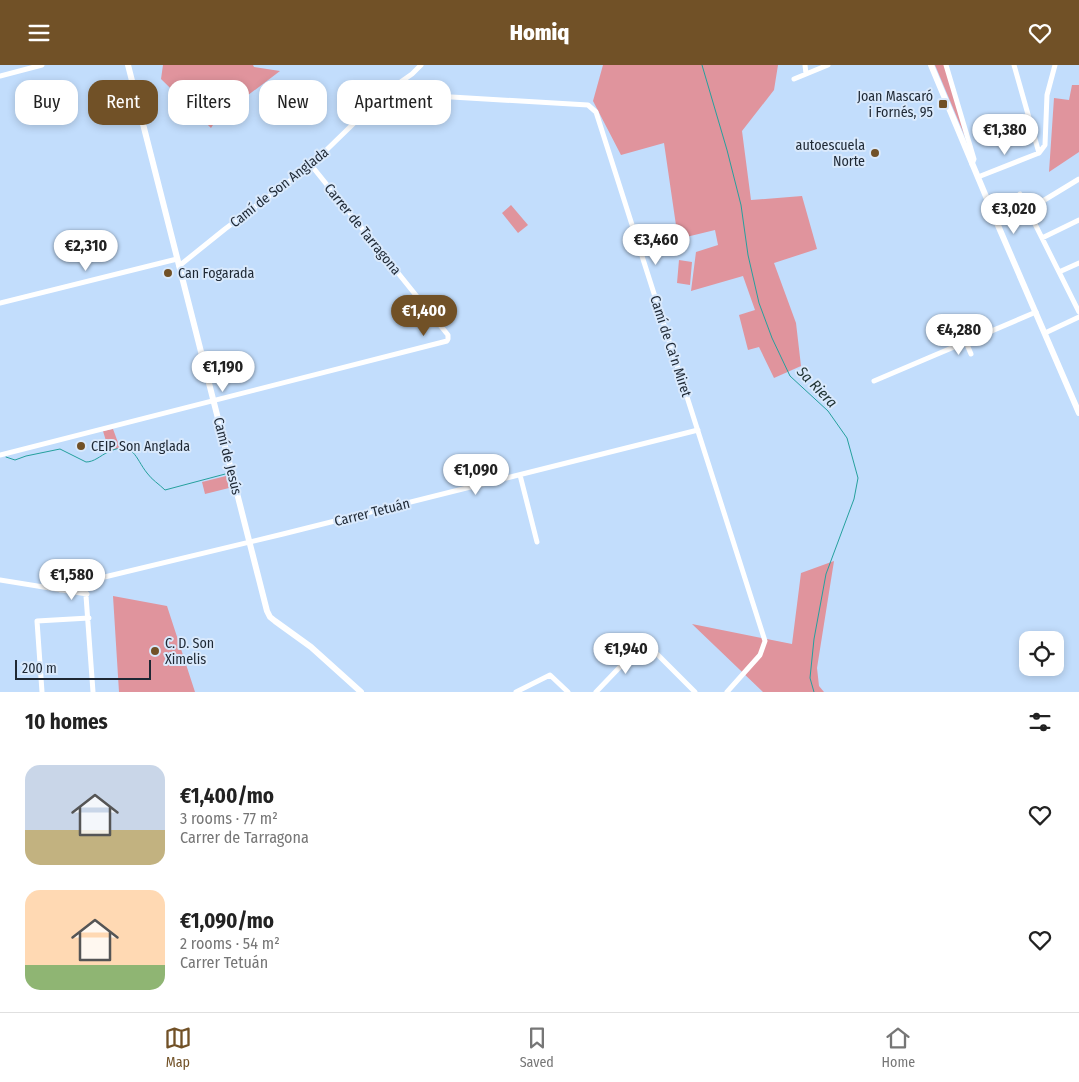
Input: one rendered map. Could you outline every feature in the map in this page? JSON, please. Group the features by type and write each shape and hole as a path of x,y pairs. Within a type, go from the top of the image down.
{"street":[{"path":"0,75 42,65"},
{"name":"Camí de Jesús","path":"128,65 270,617 311,647 361,692"},
{"name":"Camí de Son Anglada","path":"403,80 421,65"},
{"path":"805,65 806,74"},
{"path":"794,79 828,65"},
{"path":"931,65 1079,413"},
{"path":"946,65 974,159 972,164"},
{"path":"1014,65 1039,153"},
{"path":"978,177 1039,153 1045,145 1047,95 1055,65"},
{"name":"Camí de Ca'n Miret","path":"451,97 588,105 596,112 765,641 760,655 727,692"},
{"name":"Camí de Son Anglada","path":"179,267 311,165 352,125"},
{"name":"Carrer de Tarragona","path":"214,401 447,341 448,339 448,335 311,165"},
{"path":"1028,210 1079,179"},
{"path":"1020,194 1079,312"},
{"path":"1042,238 1079,220"},
{"path":"0,303 177,259"},
{"path":"1060,272 1079,263"},
{"path":"874,381 1036,312"},
{"path":"1045,333 1079,317"},
{"path":"960,328 971,354"},
{"path":"0,455 214,401"},
{"name":"Carrer Tetuán","path":"60,590 85,582 698,430"},
{"path":"520,475 537,542"},
{"path":"0,580 87,593"},
{"path":"85,582 93,692"},
{"path":"42,692 37,621 89,618"},
{"path":"596,692 644,644 648,645 695,692"},
{"path":"516,692 550,675 568,692"}],"shaded area":[{"path":"163,65 253,65 254,67 280,71 268,80 259,80 259,87 249,94 249,80 168,80 168,86 161,79"},
{"path":"603,65 778,65 774,90 742,131 751,200 802,196 817,249 774,263 796,323 801,366 774,378 759,347 748,350 739,315 755,310 743,276 691,291 696,252 718,245 715,230 678,239 664,143 621,155 593,101"},
{"path":"935,65 945,65 969,146"},
{"path":"1072,85 1079,85 1079,152 1049,172 1054,98 1069,100"},
{"path":"511,205 528,225 518,233 502,213"},
{"path":"679,260 692,262 690,285 677,283"},
{"path":"113,429 120,448 109,451 103,431"},
{"path":"226,476 229,488 205,494 202,482"},
{"path":"834,561 817,668 819,686 824,692 763,692 692,624 792,644 801,573"},
{"path":"113,596 167,606 195,692 119,692"}],"waterway":[{"name":"Sa Riera","path":"702,65 741,205 748,255 759,303 772,338 790,376 828,411 847,438 858,478 854,499 826,574 814,639 810,678 814,692"},
{"path":"6,457 15,460 60,449 89,462 117,449 129,449 149,475 165,490 229,473"}],"place":[{"name":"Joan Mascaró i Fornés, 95","path":"943,104"},
{"name":"autoescuela Norte","path":"875,153"},
{"name":"Can Fogarada","path":"168,273"},
{"name":"CEIP Son Anglada","path":"81,446"},
{"name":"C. D. Son Ximelis","path":"155,651"}]}
